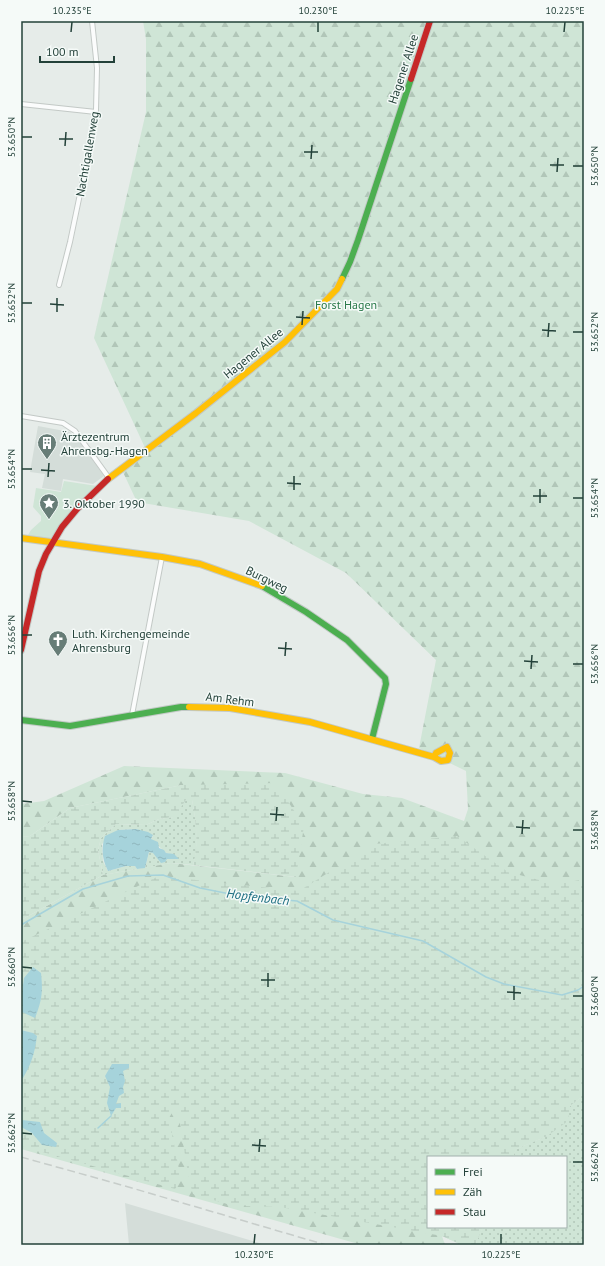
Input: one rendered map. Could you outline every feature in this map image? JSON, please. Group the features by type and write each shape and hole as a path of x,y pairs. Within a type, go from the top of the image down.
{"street":[{"name":"Nachtigallenweg","path":"59,285 84,177 96,112 97,68 92,21"},
{"name":"Hagener Allee","path":"21,650 39,571 52,542 77,509 109,478 196,413 285,342 337,289 350,262 430,21"},
{"path":"21,104 96,112"},
{"path":"21,416 62,423 75,431 109,478"},
{"name":"Burgweg","path":"21,538 200,564 260,585 306,612 347,640 385,678 386,684 372,739"},
{"path":"132,715 162,558"},
{"name":"Am Rehm","path":"21,720 70,726 182,707 230,708 310,722 434,757"}],"shaded area":[{"path":"38,426 70,432 79,441 104,476 93,484 63,479 61,491 42,488 45,474 30,472"},
{"path":"125,1203 266,1245 129,1245"}],"green space":[{"name":"Forst Hagen","path":"143,21 584,21 584,969 551,1091 584,1098 580,1098 570,1106 568,1121 547,1136 516,1149 513,1156 427,1156 427,1228 483,1228 475,1245 462,1245 442,1236 445,1245 362,1245 21,1149 21,1127 32,1133 22,1120 21,1124 21,1078 23,1078 33,1033 21,1030 21,1004 22,1012 24,978 21,1000 21,920 103,875 171,863 295,877 182,785 70,808 30,836 21,837 21,804 44,801 124,766 285,773 363,794 402,798 464,821 468,809 466,771 419,748 436,660 346,573 249,521 137,502 122,470 147,452 94,338 146,112 146,39"},
{"path":"64,481 97,486 58,528 51,539 28,535 31,530 41,521 41,516 33,507 36,488 61,492"},
{"path":"276,783 304,826 296,877 193,865 196,849 196,824 192,800 186,800 174,817 159,819 146,825 116,824 101,838 98,850 103,875 21,920 21,837 30,836 70,808 182,785"},
{"path":"186,800 192,800 196,824 197,841 193,865 171,863 145,868 149,852 178,859 174,855 166,853 155,843 151,839 153,836 136,829 118,830 102,844 103,861 108,871 126,866 135,866 137,869 103,875 98,850 101,838 116,824 146,825 159,819 173,817"},
{"path":"457,836 508,872 543,881 574,881 584,879 584,1098 580,1098 570,1106 568,1121 547,1136 516,1149 513,1156 427,1156 427,1228 483,1228 475,1245 462,1245 442,1236 280,1207 234,1206 193,1194 189,1180 179,1117 173,1111 169,1118 181,1180 175,1189 21,1146 21,1127 32,1133 42,1145 55,1147 22,1120 21,1124 21,1078 23,1078 33,1033 21,1030 21,1004 22,1012 24,978 21,1000 21,942 159,876 299,891 374,844","holes":["123,1071 125,1081 115,1104 107,1103 110,1087"]},
{"path":"580,1098 584,1098 584,1245 475,1245 483,1228 567,1228 567,1156 513,1156 516,1149 547,1136 570,1106"}],"water":[{"path":"136,829 153,835 151,839 158,842 159,848 164,850 166,853 174,854 179,859 167,859 165,862 161,863 153,853 149,852 145,868 137,869 135,866 126,866 108,871 104,862 103,854 105,836 118,830"},
{"path":"33,967 41,973 42,986 41,1001 35,1018 22,1012 21,1000 24,978"},
{"path":"21,1030 33,1033 37,1036 32,1058 23,1078 21,1078"},
{"path":"112,1064 129,1064 129,1068 123,1071 125,1081 123,1087 124,1093 119,1096 116,1104 121,1103 121,1108 116,1108 111,1116 107,1103 110,1087 105,1076"},
{"path":"22,1120 40,1122 44,1133 57,1143 56,1147 42,1145 32,1133 21,1127"}],"waterway":[{"name":"Hopfenbach","path":"21,925 83,889 128,876 163,875 200,888 240,896 297,901 333,920 423,941 486,977 504,984 562,995 578,990 584,986"},
{"path":"98,1128 111,1116"}],"railway":[{"path":"21,1157 326,1245"}],"traffic: fast":[{"path":"342,279 358,240 411,79"},
{"path":"262,586 306,612 347,640 385,678 386,684 372,739"},
{"path":"21,720 70,726 181,707 189,707"}],"traffic: slow":[{"path":"108,479 196,413 285,342 337,289 342,279"},
{"path":"21,538 162,557 200,564 262,586"},
{"path":"189,707 230,708 310,722 434,757 441,761 448,760 450,753 447,747 436,753 434,757"}],"traffic: jam":[{"path":"411,79 430,21"},
{"path":"21,650 39,571 46,554 62,527 77,509 108,479"}],"place":[{"name":"Ärztezentrum Ahrensbg.-Hagen","path":"47,460"},
{"name":"3. Oktober 1990","path":"49,520"},
{"name":"Luth. Kirchengemeinde Ahrensburg","path":"58,657"}]}
